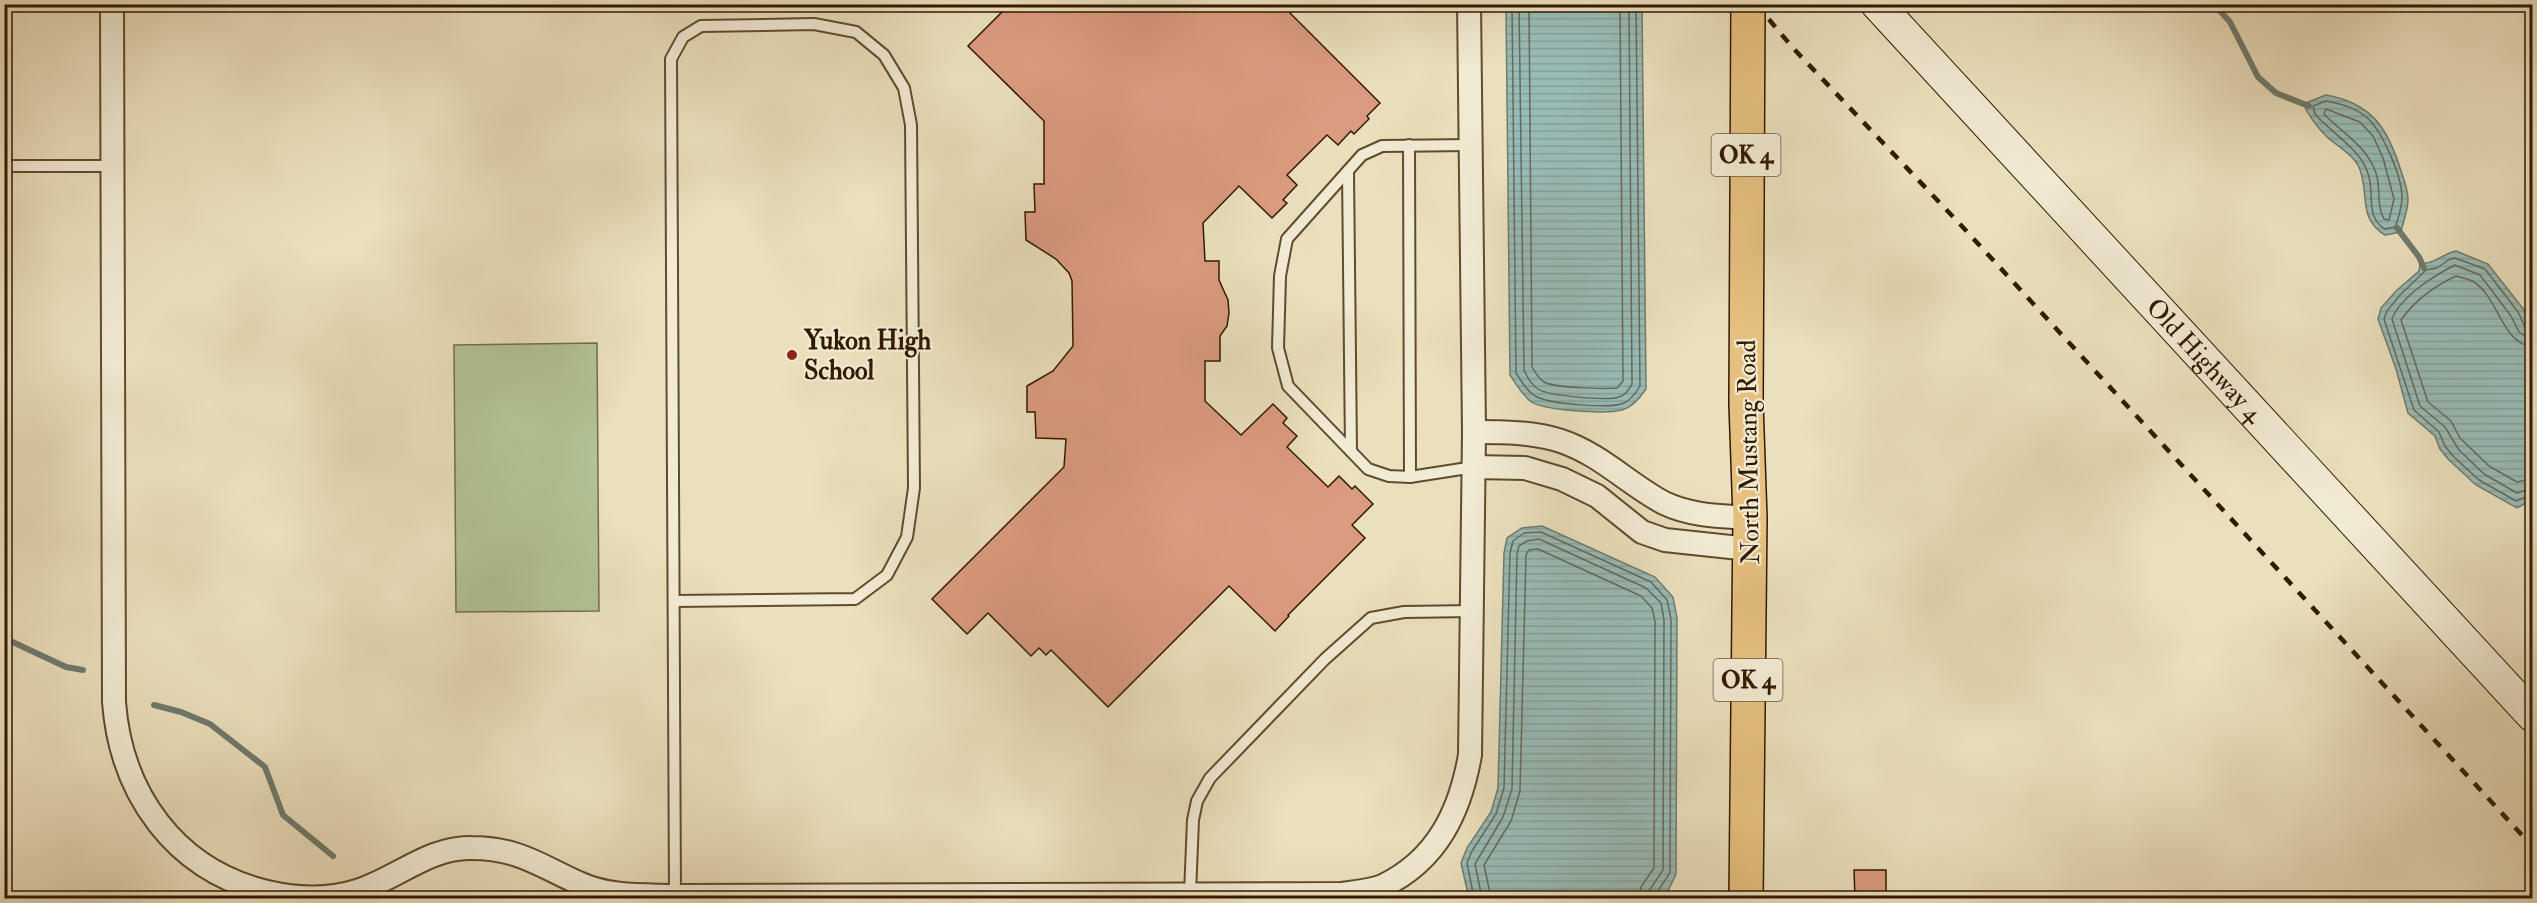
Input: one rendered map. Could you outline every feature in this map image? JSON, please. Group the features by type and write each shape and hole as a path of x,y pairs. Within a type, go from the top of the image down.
{"main road":[{"name":"North Mustang Road","path":"1746,898 1749,534 1746,403 1748,4"},
{"name":"Old Highway 4","path":"1877,4 2532,716"}],"street":[{"path":"112,4 114,702 116,728 130,775 154,817 169,837 205,867 251,888 292,896 334,896 358,891 426,858 446,851 467,848 499,849 533,859 581,884 604,892 675,896 1341,894 1381,887 1418,865 1438,840 1454,814 1465,785 1470,755 1474,432 1469,4"},
{"path":"1474,432 1524,433 1561,441 1602,459 1664,503 1749,534"},
{"path":"1474,467 1525,468 1562,479 1597,496 1642,532 1665,540 1695,545 1749,534"}],"lane":[{"path":"674,602 855,599 887,574 907,537 914,488 911,125 904,88 884,55 856,32 814,24 701,26 684,38 670,58 675,896"},
{"path":"1409,145 1410,477"},
{"path":"1471,145 1382,146 1362,155 1287,239 1280,276 1278,348 1288,386 1368,469 1389,476 1410,477 1474,467"},
{"path":"4,166 112,166"},
{"path":"1348,171 1351,451"},
{"path":"1190,894 1193,820 1197,801 1210,778 1325,658 1371,618 1404,612 1472,610"}],"green space":[{"path":"597,343 599,611 456,612 454,345"}],"water":[{"path":"1506,5 1642,5 1646,389 1639,399 1626,409 1603,412 1575,411 1537,404 1527,398 1510,375"},
{"path":"2326,95 2355,104 2375,119 2383,129 2395,153 2408,196 2401,232 2385,235 2370,221 2362,175 2358,165 2348,153 2323,133 2303,104"},
{"path":"2456,251 2488,264 2524,310 2532,328 2532,500 2517,508 2476,485 2449,460 2440,449 2435,436 2408,413 2396,369 2378,319 2381,308 2419,271 2420,264"},
{"path":"1542,526 1655,577 1673,597 1677,618 1676,874 1668,891 1659,898 1469,898 1461,863 1467,848 1491,812 1498,788 1504,553 1507,538 1522,528"}],"building":[{"path":"1010,4 1298,4 1290,13 1380,103 1367,116 1369,119 1354,134 1351,131 1338,145 1327,135 1287,175 1297,185 1283,200 1287,203 1272,218 1239,186 1203,223 1205,261 1219,261 1219,280 1228,300 1229,313 1227,326 1220,336 1220,361 1205,361 1205,401 1241,435 1273,404 1287,418 1283,423 1297,436 1287,447 1328,487 1339,476 1352,489 1355,486 1373,504 1352,525 1365,538 1275,631 1229,586 1108,707 1051,650 1046,655 1039,648 1031,656 988,613 967,634 932,599 1064,467 1066,439 1036,438 1035,412 1027,412 1027,386 1053,371 1073,346 1072,281 1069,273 1056,259 1026,240 1025,212 1035,212 1034,184 1044,184 1044,121 968,46"},
{"path":"1854,870 1886,870 1886,898 1855,898"}],"waterway":[{"path":"2214,4 2230,22 2258,77 2276,93 2309,106"},
{"path":"2397,228 2419,257 2424,268"},
{"path":"4,638 66,667 83,670"},
{"path":"154,705 181,712 210,724 265,767 283,815 333,856"}],"railway":[{"path":"1756,4 1793,48 1959,223 2532,846"}],"place":[{"name":"Yukon High School","path":"792,355"}]}
